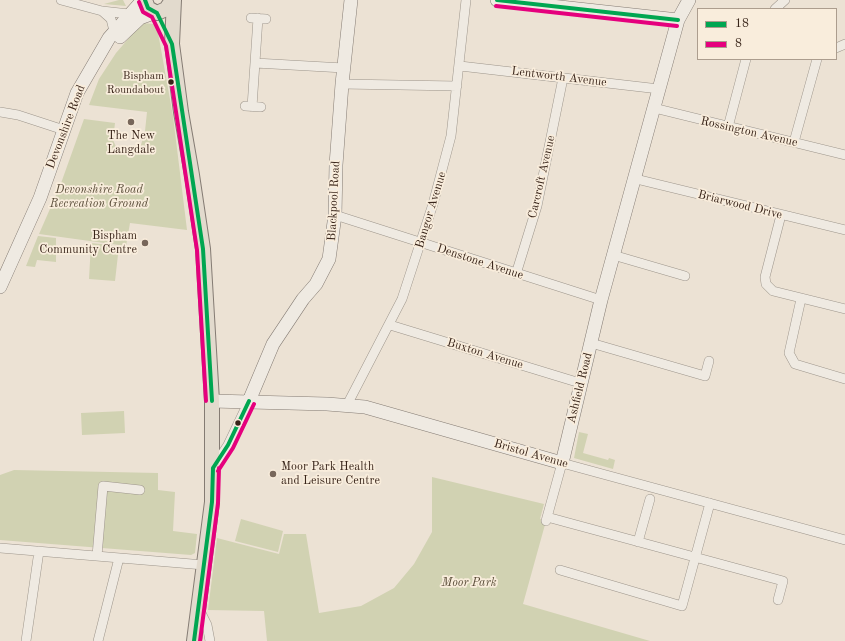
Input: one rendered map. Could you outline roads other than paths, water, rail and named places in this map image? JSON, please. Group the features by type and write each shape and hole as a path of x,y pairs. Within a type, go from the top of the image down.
{"main road":[{"path":"144,0 148,8 156,13 172,44"},
{"path":"156,13 166,9 173,0"},
{"path":"173,0 172,44 181,112 203,249 212,401 212,502 194,641"}],"street":[{"path":"61,0 102,12 129,14"},
{"name":"Devonshire Road","path":"0,287 4,272 40,198 77,93 97,57 114,31 144,0"},
{"name":"Blackpool Road","path":"213,468 228,445 249,401 273,344 303,299 322,274 332,246 342,84 351,0"},
{"name":"Bangor Avenue","path":"347,405 402,299 421,243 447,156 460,66 466,0"},
{"path":"497,0 678,20"},
{"name":"Ashfield Road","path":"638,542 546,519 562,463 601,300 636,179 658,89 678,20 689,0"},
{"path":"776,8 785,0"},
{"path":"102,12 111,19 114,31"},
{"name":"Devonshire Road","path":"97,57 140,18 156,13"},
{"path":"253,107 259,18"},
{"path":"728,127 746,60"},
{"path":"794,142 817,60"},
{"path":"255,63 344,68"},
{"name":"Lentworth Avenue","path":"460,66 658,89"},
{"name":"Carcroft Avenue","path":"516,274 537,206 563,78"},
{"path":"342,84 457,86"},
{"name":"Rossington Avenue","path":"654,108 845,155"},
{"path":"0,112 18,115 64,130"},
{"name":"Briarwood Drive","path":"636,179 845,230"},
{"name":"Denstone Avenue","path":"335,215 601,300"},
{"path":"781,215 765,276 766,284 772,291 845,309"},
{"path":"614,255 685,276"},
{"path":"801,299 789,353 795,364 845,379"},
{"name":"Buxton Avenue","path":"390,324 580,383"},
{"path":"591,344 705,376 709,361"},
{"name":"Bristol Avenue","path":"212,401 249,401 365,407 562,463 845,540"},
{"path":"97,556 103,486 140,490"},
{"path":"650,500 638,542 783,581 778,600"},
{"path":"560,570 682,606 710,503"},
{"path":"0,548 204,565"},
{"path":"26,641 39,551"},
{"path":"98,641 119,558"},
{"path":"199,609 207,625 210,641"}],"place":[{"name":"Bispham Roundabout","path":"171,82"},
{"name":"The New Langdale","path":"131,122"},
{"name":"Bispham Community Centre","path":"145,243"},
{"name":"Moor Park Health and Leisure Centre","path":"273,474"}],"park label":[{"name":"Devonshire Road Recreation Ground","path":"99,197"},
{"name":"Moor Park","path":"469,583"}]}
